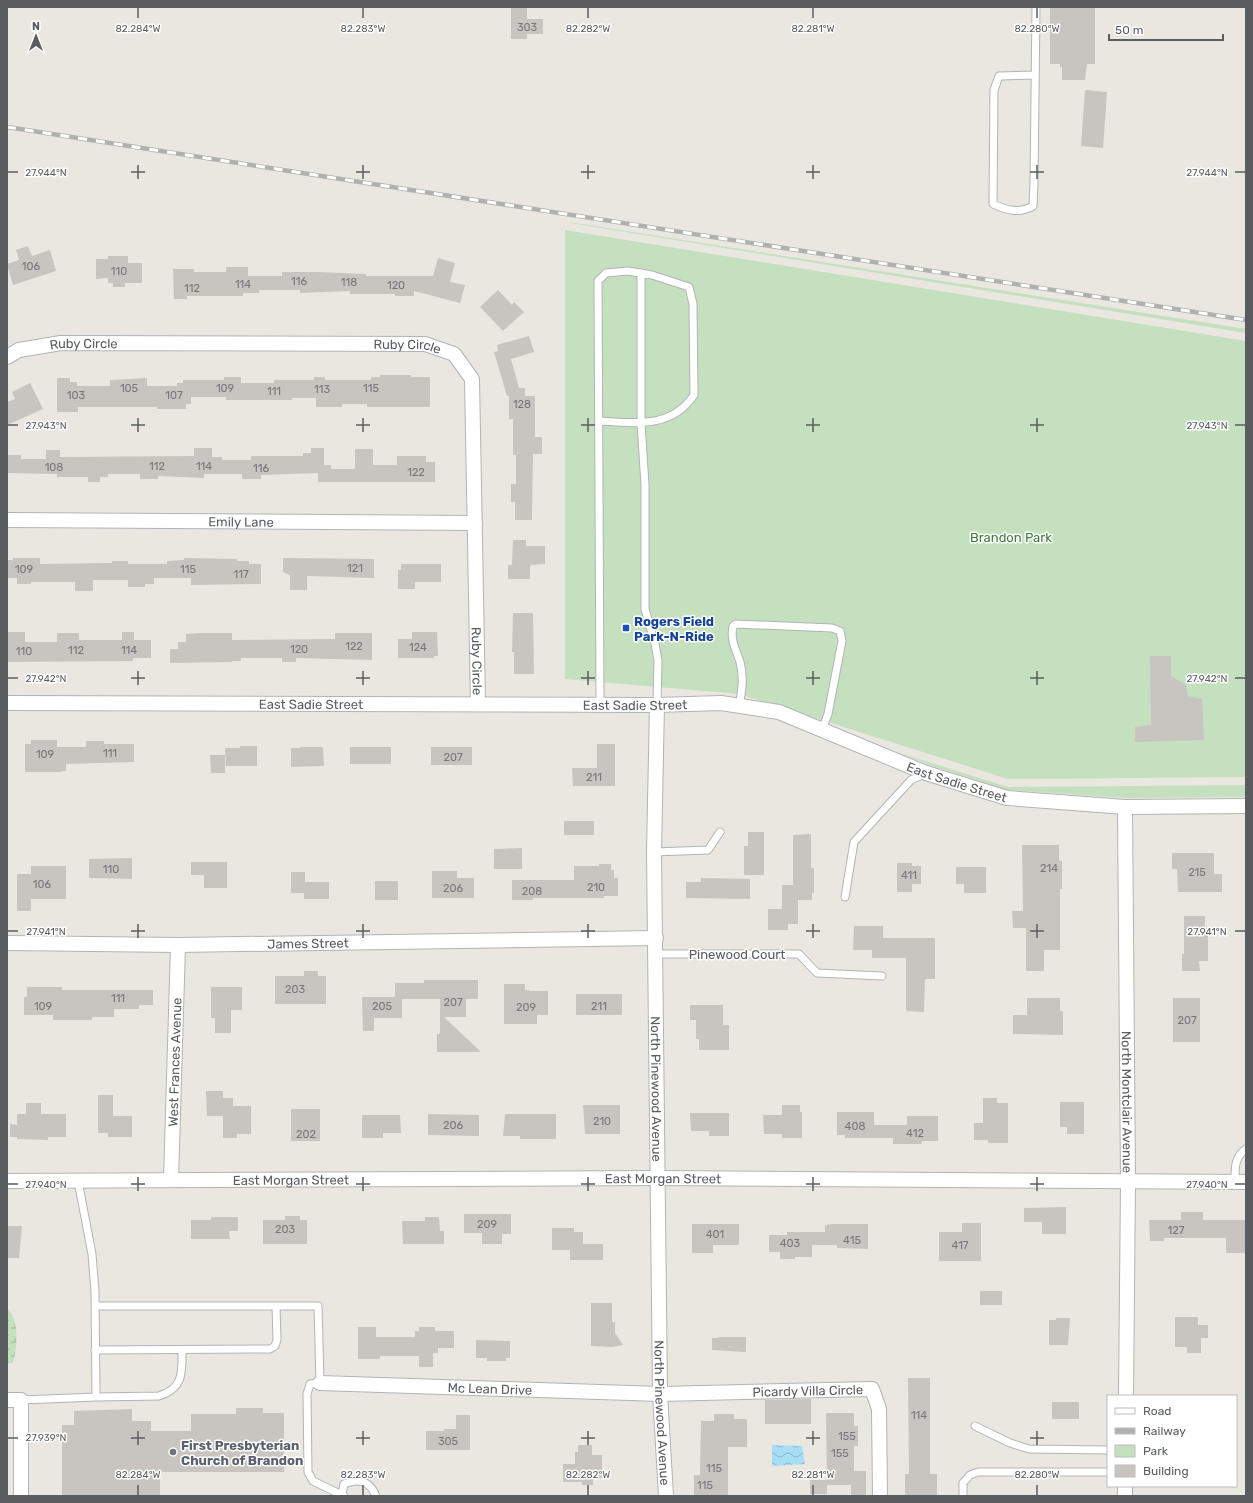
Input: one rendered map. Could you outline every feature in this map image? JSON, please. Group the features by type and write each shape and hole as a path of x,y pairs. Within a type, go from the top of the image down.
{"street":[{"name":"Ruby Circle","path":"7,357 19,350 61,343 425,344 454,354 472,379 478,704"},
{"name":"Emily Lane","path":"7,520 475,523"},
{"name":"East Sadie Street","path":"7,703 600,705 721,703 779,712 926,773 1007,798 1125,807 1246,806"},
{"name":"North Pinewood Avenue","path":"657,705 654,852 660,1394 666,1496"},
{"name":"North Montclair Avenue","path":"1125,807 1128,1182 1126,1395"},
{"name":"James Street","path":"7,943 178,945 656,938"},
{"name":"West Frances Avenue","path":"171,1180 178,945"},
{"name":"East Morgan Street","path":"7,1181 658,1178 1240,1182"},
{"name":"Mc Lean Drive","path":"320,1383 660,1394"},
{"name":"Picardy Villa Circle","path":"660,1394 872,1389 879,1409 880,1496"},
{"path":"7,1400 21,1400 21,1496"}],"lane":[{"path":"1035,75 999,76 994,90 993,204 1008,210 1025,210 1033,206 1035,75 1036,7"},
{"path":"599,421 641,423 673,416 687,406 694,395 693,304 689,288 628,270 606,272 598,281 600,705"},
{"path":"641,273 641,423 645,485 645,609 658,660 657,705"},
{"path":"739,706 743,685 740,661 732,642 733,626 736,624 832,628 840,631 842,636 828,714 822,730"},
{"path":"845,897 854,842 911,780 926,773"},
{"path":"654,852 708,850 720,832"},
{"name":"Pinewood Court","path":"656,954 799,954 816,973 882,976"},
{"path":"1240,1182 1235,1164 1239,1153 1246,1149"},
{"path":"78,1181 92,1254 95,1306 96,1396"},
{"path":"95,1306 318,1306 320,1383 310,1384 307,1394 308,1472 313,1481 343,1495 344,1484 355,1480 367,1483 373,1488 376,1496"},
{"path":"95,1350 270,1349 275,1346 277,1340 276,1306"},
{"path":"21,1400 96,1396 159,1396 168,1393 176,1386 182,1375 182,1350"},
{"path":"975,1426 1010,1443 1029,1449 1107,1450"},
{"path":"963,1496 963,1483 970,1475 978,1472 1107,1472"}],"green space":[{"path":"569,222 1246,329 1246,333 570,223"},
{"name":"Brandon Park","path":"565,230 1246,341 1246,777 1008,779 739,694 565,679"},
{"path":"900,753 1008,787 1246,785 1246,797 1125,798 1008,790 929,765"},
{"path":"7,1308 11,1313 16,1327 16,1350 13,1363 7,1363"}],"water":[{"path":"772,1445 802,1446 805,1464 772,1466"}],"building":[{"path":"511,7 527,7 527,19 543,19 543,34 527,34 527,39 511,39"},
{"path":"1050,7 1095,7 1095,64 1087,64 1085,80 1062,80 1062,67 1060,67 1060,64 1050,64"},
{"path":"1085,90 1107,92 1103,148 1081,146"},
{"path":"28,246 32,256 50,250 56,271 13,285 7,264 19,260 16,250"},
{"path":"108,256 128,256 128,263 142,263 142,283 125,283 125,287 113,287 113,283 108,283 108,278 96,279 96,259 108,259"},
{"path":"438,258 455,263 450,282 465,285 460,303 414,291 414,296 395,296 395,294 350,294 350,291 300,293 300,290 259,290 259,293 243,293 243,296 187,296 187,299 174,299 173,269 194,269 194,272 226,272 226,267 248,267 248,276 282,276 282,272 316,272 366,274 366,276 433,276"},
{"path":"498,290 512,305 514,302 524,312 503,331 480,307"},
{"path":"529,336 534,352 511,359 519,388 525,388 525,396 535,396 535,437 542,437 542,454 533,454 532,520 515,520 515,502 511,502 511,484 516,484 516,455 513,455 513,419 509,419 509,396 507,396 494,352 498,351 497,345"},
{"path":"380,375 411,375 411,377 430,377 430,407 367,407 367,404 342,404 342,407 316,407 316,398 292,398 292,400 226,400 226,397 191,397 191,404 186,404 186,409 157,409 157,407 78,407 78,412 57,412 57,378 70,378 70,382 77,382 77,386 110,386 110,380 147,378 147,386 177,386 177,383 183,383 183,380 224,380 224,377 241,377 241,383 274,383 274,380 314,380 314,377 325,377 325,380 371,380 371,377 380,377"},
{"path":"30,383 43,409 7,425 7,402 15,399 12,392"},
{"path":"194,448 212,448 212,457 222,457 222,460 251,460 251,456 303,456 303,453 311,453 311,448 324,448 324,465 331,465 331,469 355,469 355,449 373,449 373,465 397,465 397,456 426,456 426,462 435,462 435,482 318,482 318,473 261,475 261,479 242,479 242,474 204,474 204,478 158,476 158,479 140,479 140,474 108,474 108,477 100,477 100,482 88,482 88,477 57,477 57,474 7,473 7,455 21,455 21,459 46,459 46,450 60,450 60,457 194,456"},
{"path":"513,540 526,540 526,546 545,546 545,564 530,565 530,579 508,579 508,565 512,565"},
{"path":"13,558 40,558 40,564 112,563 112,561 128,561 128,564 167,564 167,561 184,560 184,558 237,559 237,561 249,561 249,564 261,564 261,584 191,585 191,578 154,578 154,584 145,584 145,587 128,587 128,580 93,580 93,591 75,591 75,582 31,582 31,584 17,584 17,578 7,578 7,560 13,560"},
{"path":"283,558 374,559 374,578 307,576 307,590 290,590 290,575 283,572"},
{"path":"401,564 441,564 441,582 415,582 415,589 398,589 398,570 401,570"},
{"path":"513,613 533,613 534,674 514,674 514,652 512,652"},
{"path":"7,632 25,632 25,642 57,642 57,633 79,633 79,640 122,640 122,632 134,632 134,640 151,640 151,658 133,658 133,661 7,662"},
{"path":"412,632 437,632 438,656 434,656 434,658 398,658 398,639 412,639"},
{"path":"232,633 232,640 335,639 335,633 372,633 372,660 296,658 296,662 282,662 282,658 241,658 241,661 232,662 170,663 170,649 178,649 178,642 186,642 186,634"},
{"path":"1150,656 1171,656 1171,676 1186,685 1188,696 1202,699 1204,740 1135,742 1135,727 1151,725"},
{"path":"31,740 57,740 57,747 86,747 86,741 104,741 104,744 134,744 134,762 66,764 66,771 61,772 25,772 25,744 31,744"},
{"path":"597,744 615,744 615,786 573,786 572,768 597,768"},
{"path":"240,746 257,746 257,766 226,766 225,748 240,748"},
{"path":"323,747 324,766 291,767 291,748"},
{"path":"350,747 391,747 391,764 350,764"},
{"path":"431,747 472,747 472,765 431,765"},
{"path":"210,755 225,755 225,773 211,773"},
{"path":"564,821 594,821 594,835 564,835"},
{"path":"748,832 764,832 764,875 744,875 744,846 748,846"},
{"path":"811,834 811,868 814,868 814,893 812,893 812,900 798,900 798,924 788,924 788,930 768,930 768,909 782,909 782,885 793,885 793,835"},
{"path":"1022,845 1059,845 1059,861 1062,861 1062,889 1060,889 1060,950 1044,950 1044,971 1026,971 1026,928 1013,928 1012,911 1023,911"},
{"path":"522,848 522,869 494,869 494,849"},
{"path":"1172,853 1214,853 1214,874 1222,874 1222,892 1178,892 1177,869 1172,869"},
{"path":"132,858 132,879 89,878 89,859"},
{"path":"191,862 227,862 227,888 204,888 204,875 191,875"},
{"path":"897,863 912,863 912,866 921,866 921,884 912,884 912,892 897,892"},
{"path":"599,864 611,864 611,870 614,870 614,878 618,878 618,896 604,896 604,898 533,898 533,900 512,900 512,880 574,880 574,866 599,866"},
{"path":"31,866 66,866 66,899 31,899 31,911 17,911 17,874 31,874"},
{"path":"956,867 986,867 986,893 964,893 964,884 956,884"},
{"path":"432,871 457,871 457,878 474,878 474,898 432,898"},
{"path":"291,872 305,872 305,882 329,882 329,899 304,899 304,893 291,893"},
{"path":"701,878 750,879 750,899 686,898 686,882 701,882"},
{"path":"375,881 398,881 398,900 375,900"},
{"path":"1184,916 1205,916 1205,934 1208,934 1208,961 1199,961 1200,971 1182,971 1182,954 1184,954"},
{"path":"854,926 883,926 883,938 935,938 935,979 925,979 924,1012 906,1011 906,958 872,958 872,950 853,950"},
{"path":"304,971 318,971 318,976 326,976 326,1004 275,1004 275,976 304,976"},
{"path":"424,980 478,980 478,999 466,999 466,1017 444,1017 481,1052 437,1052 437,1034 440,1034 440,999 402,999 402,1018 374,1018 374,1031 363,1031 362,997 395,997 395,983 424,983"},
{"path":"504,984 525,984 525,990 548,991 548,1015 537,1015 537,1024 504,1024"},
{"path":"27,987 62,987 62,990 153,990 153,1005 139,1005 139,1009 114,1009 114,1017 92,1017 92,1020 53,1020 53,1015 24,1015 24,997 27,997"},
{"path":"211,987 242,987 242,1010 231,1010 231,1033 215,1033 215,1018 211,1018"},
{"path":"576,994 622,994 622,1015 576,1015"},
{"path":"1027,998 1060,998 1060,1011 1063,1011 1063,1035 1013,1034 1013,1015 1027,1015"},
{"path":"1173,998 1200,998 1200,1042 1173,1042"},
{"path":"690,1005 723,1005 723,1025 729,1025 729,1050 699,1050 699,1039 696,1039 696,1020 690,1020"},
{"path":"206,1091 223,1091 223,1098 233,1098 233,1106 251,1106 251,1134 237,1134 237,1138 223,1138 223,1116 207,1116"},
{"path":"98,1095 113,1095 113,1116 132,1116 132,1137 108,1137 108,1133 98,1133"},
{"path":"983,1098 997,1098 997,1103 1008,1103 1008,1143 988,1143 988,1140 974,1140 974,1123 983,1123"},
{"path":"1060,1102 1084,1102 1084,1134 1067,1134 1067,1127 1060,1127"},
{"path":"26,1103 41,1103 41,1114 66,1114 66,1137 48,1137 48,1140 17,1139 17,1137 10,1137 10,1124 17,1125 17,1114 26,1114"},
{"path":"583,1105 620,1105 620,1134 585,1134"},
{"path":"782,1105 800,1105 800,1112 802,1112 802,1138 782,1138 782,1134 764,1134 763,1115 782,1115"},
{"path":"291,1109 320,1109 320,1141 291,1141"},
{"path":"837,1112 874,1112 874,1125 907,1125 907,1116 938,1116 938,1141 922,1141 922,1144 893,1144 893,1138 845,1138 845,1135 837,1135"},
{"path":"690,1113 729,1113 729,1136 709,1136 709,1131 691,1131"},
{"path":"428,1114 479,1115 479,1136 428,1135"},
{"path":"505,1114 556,1114 556,1139 520,1139 520,1136 503,1136"},
{"path":"362,1115 400,1115 401,1133 383,1133 383,1138 362,1138"},
{"path":"1066,1207 1066,1234 1042,1234 1042,1222 1024,1222 1024,1208"},
{"path":"1181,1212 1203,1212 1203,1220 1246,1220 1246,1253 1226,1253 1226,1238 1164,1238 1164,1241 1150,1241 1149,1220 1181,1220"},
{"path":"464,1214 511,1214 511,1234 502,1234 502,1244 482,1244 482,1233 464,1233"},
{"path":"285,1216 300,1216 300,1220 307,1220 307,1244 263,1244 263,1220 285,1220"},
{"path":"211,1217 238,1217 238,1231 229,1231 230,1239 191,1239 191,1220 211,1220"},
{"path":"425,1217 439,1217 440,1231 444,1231 444,1244 403,1244 402,1221 425,1221"},
{"path":"962,1223 981,1223 981,1261 939,1261 939,1232 962,1232"},
{"path":"692,1224 739,1224 739,1245 713,1245 713,1253 692,1253"},
{"path":"868,1224 868,1249 837,1248 837,1245 812,1245 812,1257 795,1257 795,1259 780,1259 780,1252 769,1252 769,1235 787,1235 787,1232 825,1232 825,1225"},
{"path":"7,1226 22,1226 19,1258 7,1258"},
{"path":"552,1228 574,1228 574,1232 583,1232 583,1244 603,1244 603,1260 570,1260 570,1250 552,1250"},
{"path":"980,1291 1002,1291 1002,1305 980,1305"},
{"path":"591,1303 612,1303 612,1322 615,1322 615,1333 623,1345 612,1347 591,1346"},
{"path":"1175,1317 1198,1317 1198,1325 1208,1325 1208,1338 1201,1338 1201,1353 1187,1353 1187,1347 1175,1347"},
{"path":"1056,1318 1070,1318 1068,1345 1049,1345 1049,1320 1056,1320"},
{"path":"358,1327 376,1327 376,1337 415,1337 415,1331 419,1331 419,1327 435,1327 435,1331 454,1331 454,1348 438,1348 438,1353 433,1353 433,1367 419,1367 419,1356 380,1356 380,1359 358,1359"},
{"path":"746,1337 746,1352 712,1350 712,1338"},
{"path":"476,1340 510,1341 510,1358 506,1358 506,1361 487,1361 487,1358 476,1358"},
{"path":"908,1378 930,1378 930,1474 937,1474 937,1496 905,1496 905,1474 909,1474"},
{"path":"811,1399 811,1424 765,1424 765,1400"},
{"path":"1052,1402 1079,1402 1079,1419 1052,1419"},
{"name":"First Presbyterian Church of Brandon","path":"236,1408 263,1408 263,1413 284,1413 284,1472 160,1472 160,1496 62,1496 62,1425 74,1425 74,1411 132,1409 132,1421 151,1421 151,1431 191,1431 191,1414 236,1414"},
{"path":"826,1413 854,1413 854,1426 858,1426 858,1446 854,1446 854,1471 866,1471 866,1496 851,1496 851,1485 827,1485 827,1494 810,1494 810,1480 827,1480"},
{"path":"714,1414 734,1414 734,1419 747,1419 747,1447 728,1447 728,1496 694,1495 694,1475 700,1475 701,1421 714,1421"},
{"path":"456,1415 470,1415 470,1450 426,1450 426,1431 456,1429"},
{"path":"578,1445 592,1445 592,1455 602,1455 602,1478 593,1478 593,1485 582,1485 582,1482 563,1482 563,1464 575,1464 575,1452 578,1452"}],"railway":[{"path":"7,127 1246,320"}],"place":[{"name":"Rogers Field Park-N-Ride","path":"626,628"},
{"name":"First Presbyterian Church of Brandon","path":"173,1452"}]}
